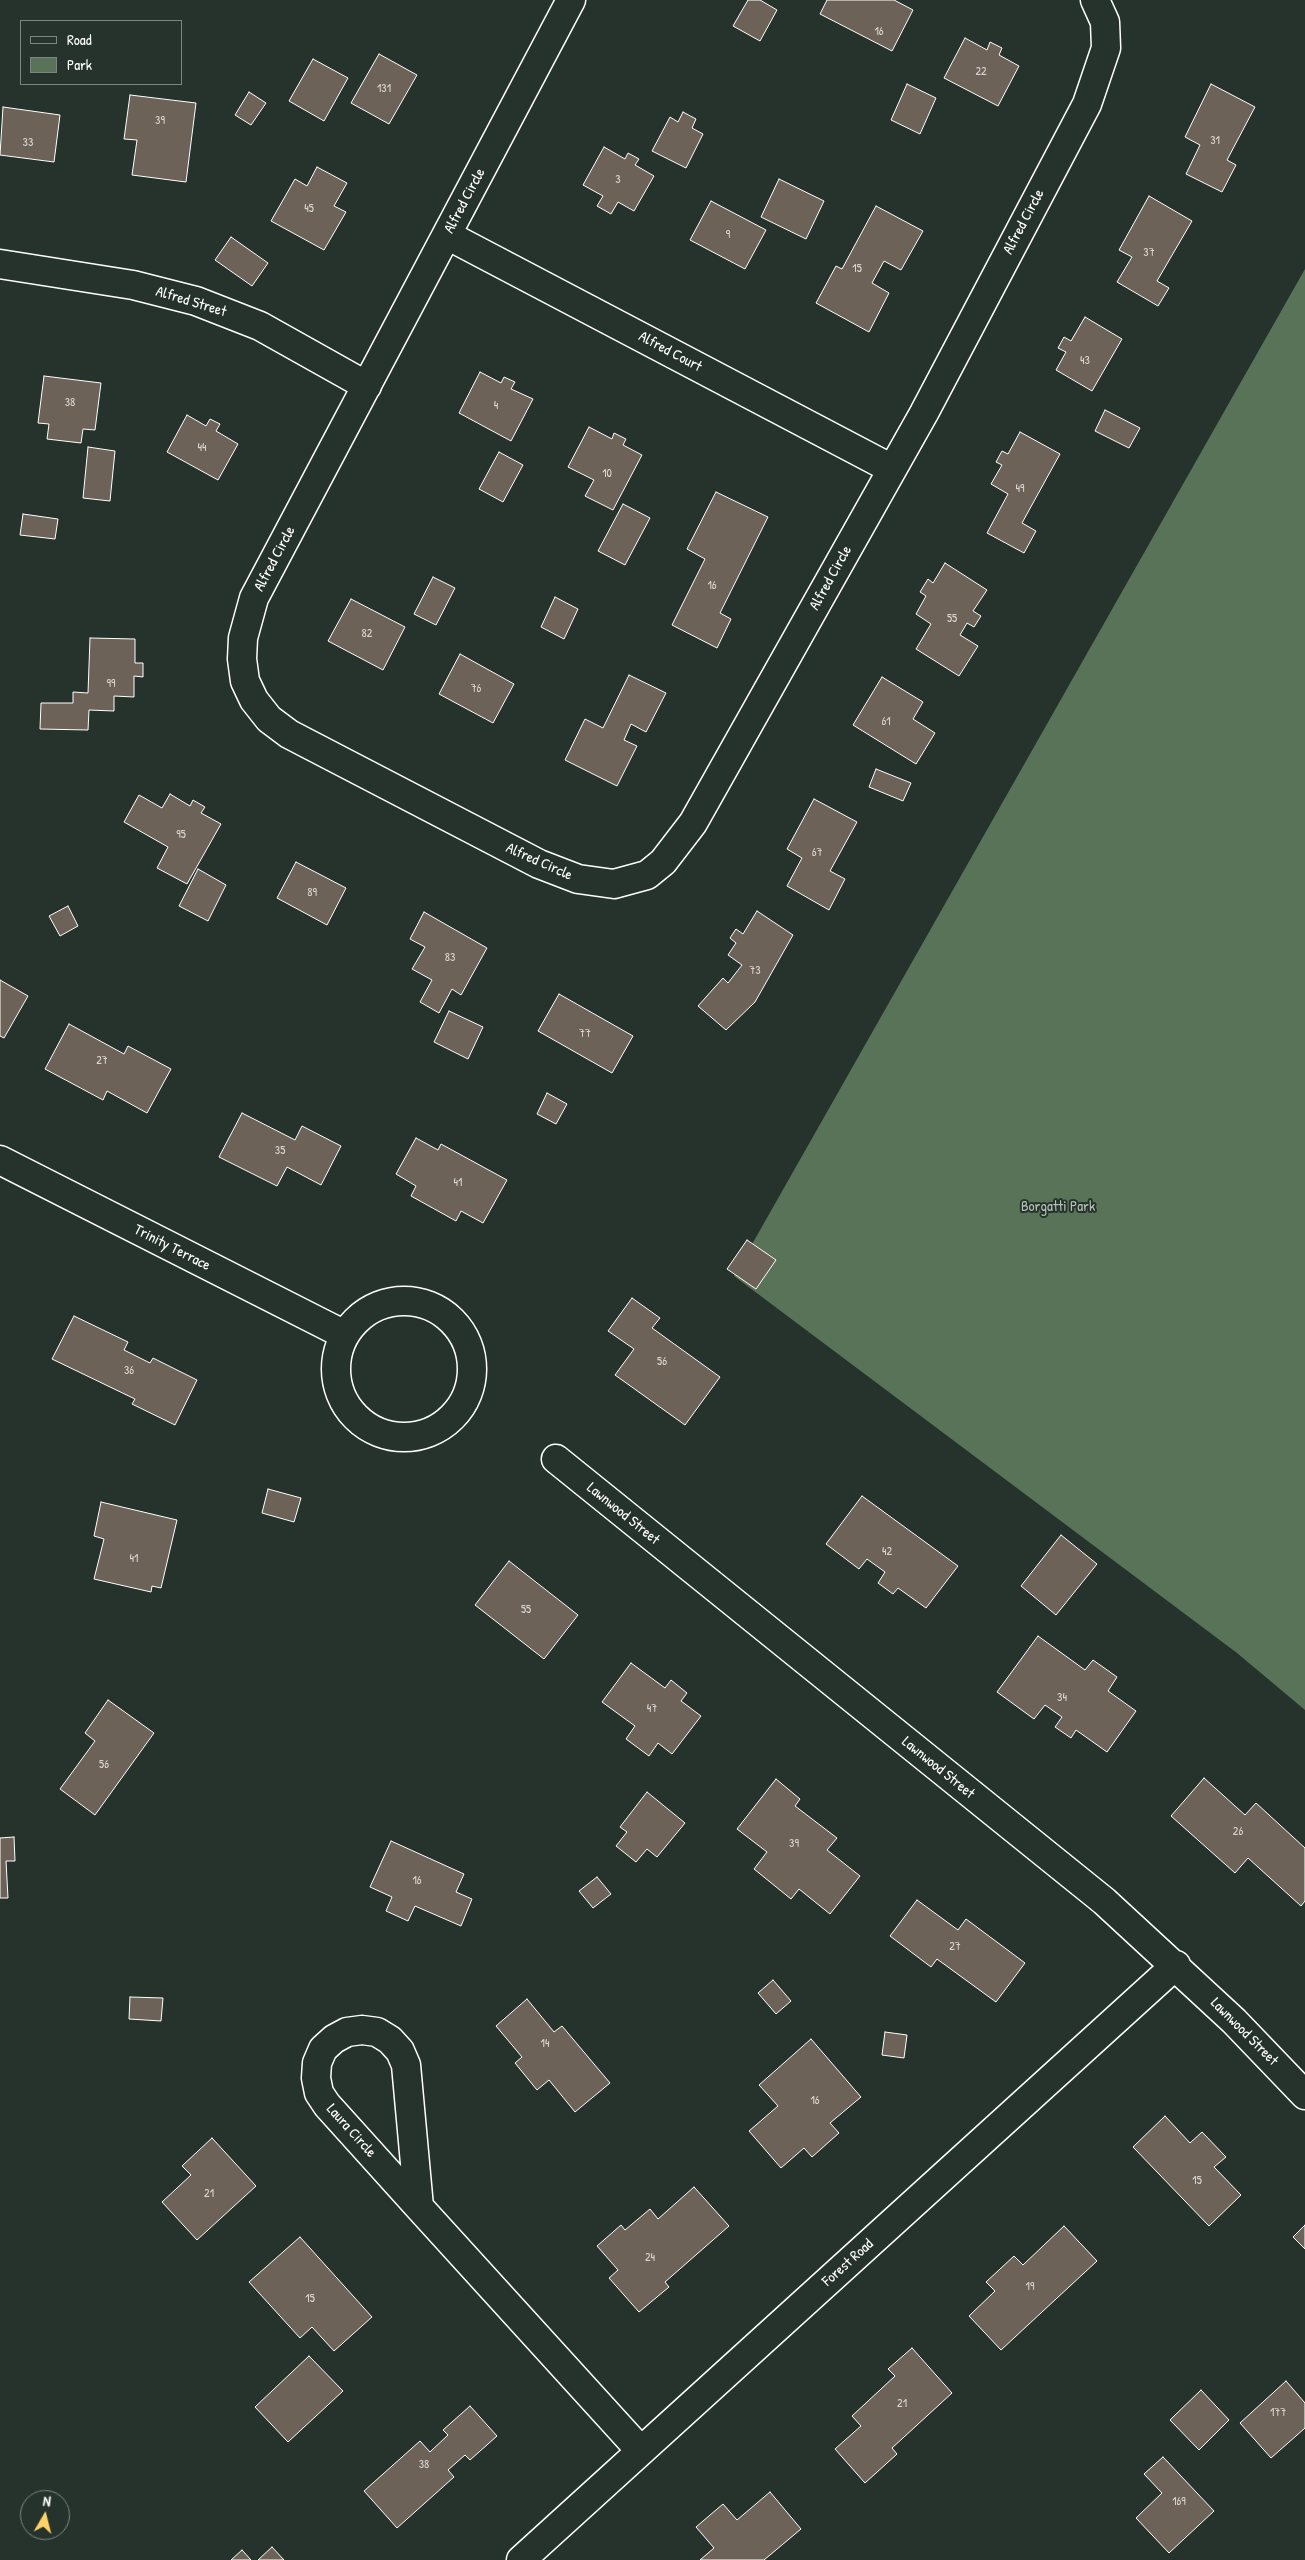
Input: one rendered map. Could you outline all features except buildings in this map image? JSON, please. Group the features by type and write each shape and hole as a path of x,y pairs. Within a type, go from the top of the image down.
{"street":[{"name":"Alfred Circle","path":"571,0 254,598 243,638 242,658 245,681 254,700 269,719 312,748 539,864 565,875 596,883 614,884 648,875 677,847 694,823 924,413 1087,104 1106,48 1104,22 1095,0"},
{"name":"Alfred Court","path":"447,235 892,469"},
{"name":"Alfred Street","path":"0,264 133,285 196,301 260,326 367,386"},
{"name":"Trinity Terrace","path":"0,1160 345,1335"},
{"path":"410,1301 433,1308 452,1321 469,1347 472,1362 468,1393 451,1419 429,1432 404,1437 378,1432 357,1418 348,1408 338,1385 336,1359 345,1335 354,1322 366,1312 380,1305 410,1301"},
{"name":"Lawnwood Street","path":"556,1459 1104,1901 1176,1965 1234,2021 1305,2095"},
{"name":"Forest Road","path":"521,2560 1176,1965"},
{"name":"Laura Circle","path":"419,2207 406,2065 400,2051 390,2040 377,2032 362,2030 347,2032 334,2039 323,2049 317,2063 316,2078 319,2093 327,2105 419,2207 641,2451"}],"green space":[{"name":"Borgatti Park","path":"1305,269 1305,1710 1237,1653 734,1276"}]}
